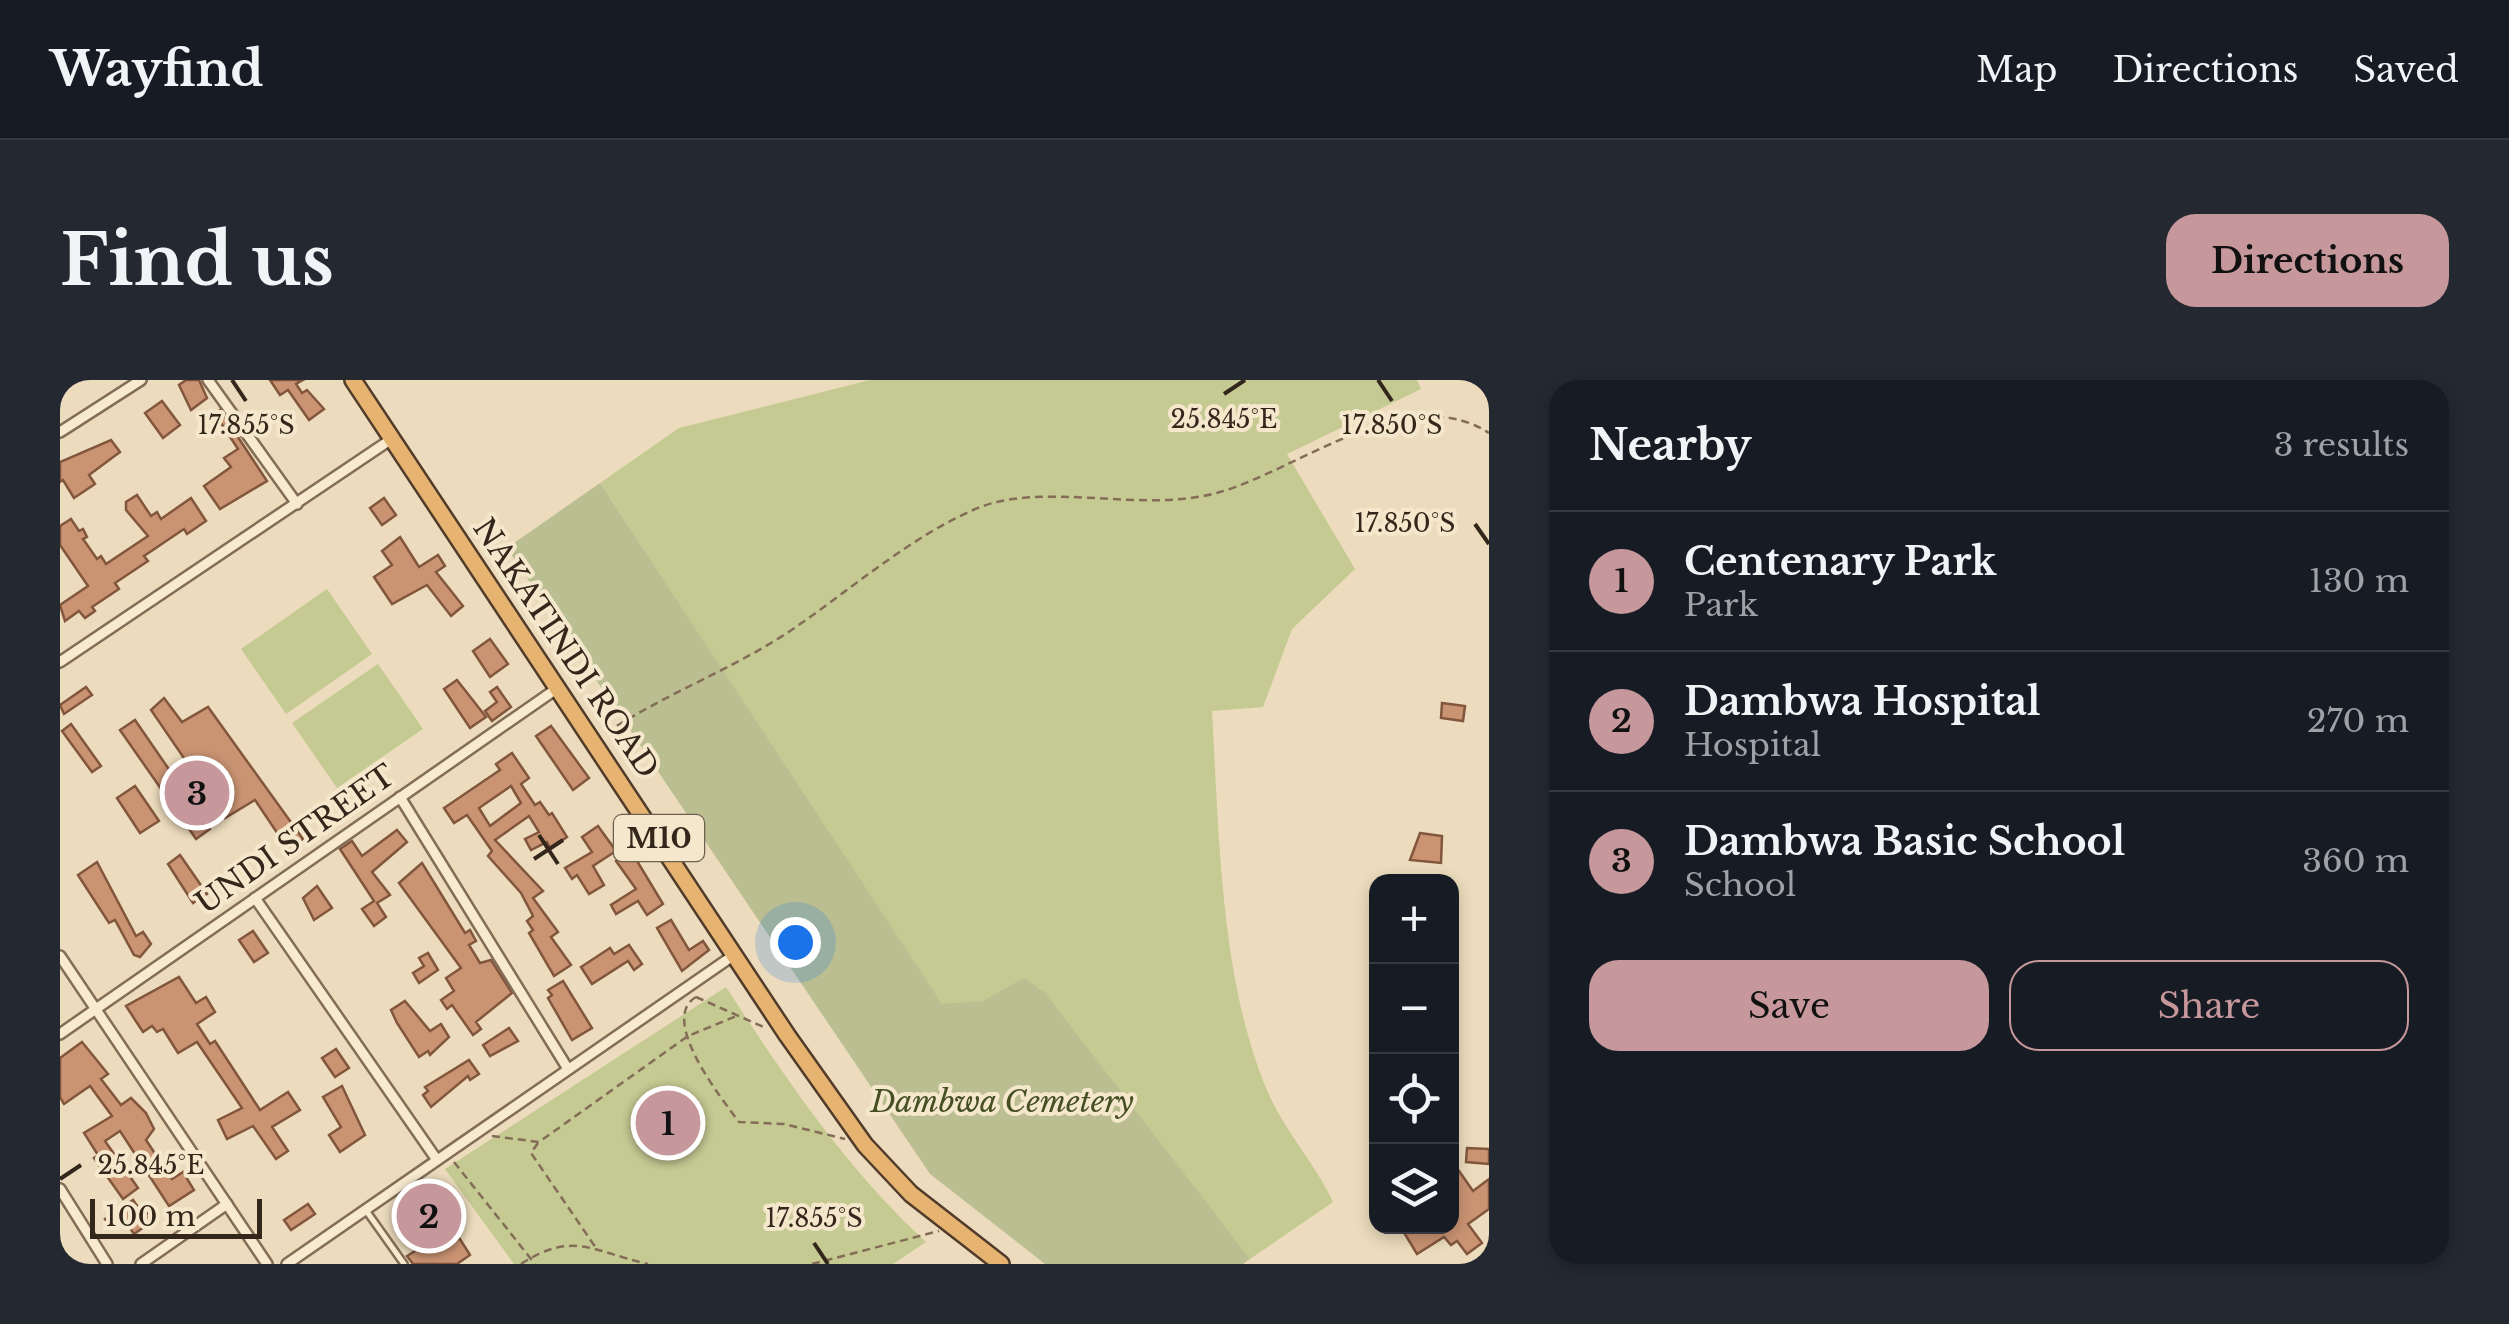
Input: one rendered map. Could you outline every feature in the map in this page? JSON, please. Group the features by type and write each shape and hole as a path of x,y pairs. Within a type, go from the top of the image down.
{"highway":[{"name":"NAKATINDI ROAD","path":"353,380 560,686 786,1035 865,1145 950,1228 1000,1264"}],"street":[{"path":"60,432 141,380"},
{"path":"208,380 297,504"},
{"path":"60,662 392,438"},
{"name":"UNDI STREET","path":"60,1034 560,686"},
{"path":"400,797 568,1069"},
{"path":"255,898 437,1160"},
{"path":"60,956 267,1264"},
{"path":"287,1264 734,956"},
{"path":"60,1189 107,1264"},
{"path":"141,1264 227,1204"}],"lane":[{"path":"365,1209 404,1264"}],"path":[{"path":"595,740 653,702 723,670 784,634 977,508 1056,497 1190,501 1230,490 1366,425 1459,419 1489,433"},
{"path":"696,981 696,997"},
{"path":"696,997 786,1035"},
{"path":"696,997 688,1002 682,1015 696,1060 739,1122 784,1124 865,1145"},
{"path":"598,1250 532,1153 539,1142 688,1036 738,1015"},
{"path":"476,1134 539,1142"},
{"path":"446,1153 535,1264"},
{"path":"812,1264 886,1248 950,1228"},
{"path":"521,1264 576,1242 648,1264"}],"green space":[{"path":"870,380 1417,380 1421,389 1287,454 1355,569 1292,629 1263,707 1212,711 1220,857 1241,1007 1270,1097 1333,1202 1250,1259 1024,979 982,1001 942,1005 600,483 679,428"},
{"name":"Dambwa Cemetery","path":"600,483 942,1004 982,1001 1024,978 1045,993 1250,1259 1243,1264 1045,1264 930,1174 507,548"},
{"path":"327,589 372,654 286,714 241,649"},
{"path":"378,664 423,729 337,788 292,723"},
{"path":"726,987 843,1153 926,1242 893,1264 514,1264 445,1169"}],"building":[{"path":"186,380 199,380 207,398 191,410 179,385"},
{"path":"270,380 303,380 296,384 302,393 307,390 324,409 309,420 288,390 280,395"},
{"path":"162,401 180,425 163,438 145,413"},
{"path":"220,410 267,481 220,509 204,486 231,467 224,458 238,449 215,414"},
{"path":"111,440 120,452 89,475 95,484 74,498 63,480 60,482 60,462"},
{"path":"137,495 151,516 157,512 161,519 191,498 206,521 187,534 184,529 144,556 148,561 115,583 119,589 92,607 95,611 85,618 79,611 65,621 60,605 88,586 60,545 60,526 71,519 79,531 83,529 87,537 83,539 97,559 101,556 106,564 148,536 126,510 126,502"},
{"path":"384,498 396,515 382,525 370,508"},
{"path":"400,537 419,567 438,555 445,566 436,572 463,606 451,616 427,585 392,604 374,577 392,565 382,551"},
{"path":"490,639 508,664 490,677 473,651"},
{"path":"457,680 486,717 470,728 444,689"},
{"path":"86,687 92,695 64,714 60,705"},
{"path":"497,687 511,707 492,721 485,711 497,702 490,692"},
{"path":"164,698 182,722 208,707 303,839 288,849 255,800 225,818 151,710"},
{"path":"1442,703 1465,706 1463,721 1441,718"},
{"path":"135,720 210,829 196,839 120,730"},
{"path":"71,724 101,766 92,772 62,731"},
{"path":"551,726 589,778 573,790 536,736"},
{"path":"512,753 529,778 521,784 535,805 540,802 549,815 552,813 567,837 550,848 547,842 531,850 525,839 539,832 529,816 495,840 543,891 533,898 558,932 551,937 571,965 554,976 529,933 533,930 527,921 533,916 521,893 488,856 492,851 467,815 454,823 444,808 500,770 496,764","holes":["511,786 521,803 490,826 479,808"]},
{"path":"135,786 159,821 140,833 117,798"},
{"path":"598,826 616,851 593,866 604,885 589,894 577,875 572,879 565,868 592,852 582,837"},
{"path":"397,830 407,842 372,872 390,895 377,903 386,917 374,926 362,909 374,901 340,849 352,841 362,856"},
{"path":"1420,833 1442,836 1441,863 1410,860"},
{"path":"631,851 663,904 647,915 638,901 616,914 611,905 636,889 616,861"},
{"path":"180,855 207,894 193,903 168,864"},
{"path":"97,862 136,936 143,932 151,944 140,957 134,955 115,920 109,923 78,875"},
{"path":"422,863 465,933 470,930 476,941 469,945 480,963 491,960 512,993 476,1022 481,1029 473,1035 452,1005 447,1009 441,1000 454,991 446,978 461,968 399,883"},
{"path":"317,886 332,908 314,920 303,898"},
{"path":"671,920 689,950 703,941 709,950 682,971 657,928"},
{"path":"253,931 268,953 254,962 239,940"},
{"path":"629,945 642,964 634,970 628,961 592,984 581,967 610,948 614,954"},
{"path":"428,953 438,970 419,983 413,973 424,966 419,958"},
{"path":"179,977 196,1003 206,997 215,1012 197,1024 210,1044 215,1041 260,1110 288,1092 300,1110 272,1127 288,1151 276,1159 253,1126 227,1139 218,1120 242,1108 197,1042 178,1053 163,1029 157,1032 152,1026 143,1032 126,1006"},
{"path":"563,981 592,1028 572,1040 548,998 552,995 548,990"},
{"path":"405,1001 430,1031 441,1024 449,1037 430,1055 428,1051 419,1057 397,1023 391,1010"},
{"path":"509,1028 518,1041 490,1056 483,1045"},
{"path":"82,1042 108,1074 101,1079 121,1105 131,1098 146,1113 154,1129 146,1140 172,1179 183,1172 194,1190 169,1206 120,1131 105,1141 138,1188 123,1199 94,1158 98,1155 84,1133 112,1116 90,1086 64,1104 60,1097 60,1058"},
{"path":"336,1049 349,1068 335,1077 322,1058"},
{"path":"469,1060 479,1074 470,1080 468,1076 431,1107 423,1095 428,1091 425,1087"},
{"path":"342,1086 365,1135 340,1152 329,1135 341,1127 323,1097"},
{"path":"1467,1148 1489,1149 1489,1164 1466,1162"},
{"path":"1459,1171 1473,1191 1489,1179 1489,1209 1468,1224 1482,1243 1467,1254 1457,1241 1451,1245 1444,1237 1417,1254 1405,1234 1459,1234"},
{"path":"133,1200 141,1211 151,1211 157,1218 134,1234 123,1218 110,1227 105,1219"},
{"path":"308,1204 315,1214 291,1230 284,1220"},
{"path":"430,1225 438,1238 453,1228 470,1255 457,1264 413,1264 407,1256 418,1249 411,1238"}],"place":[{"name":"Dambwa Basic School","path":"197,793"},
{"name":"Centenary Park","path":"668,1123"},
{"name":"Dambwa Hospital","path":"429,1216"}]}
